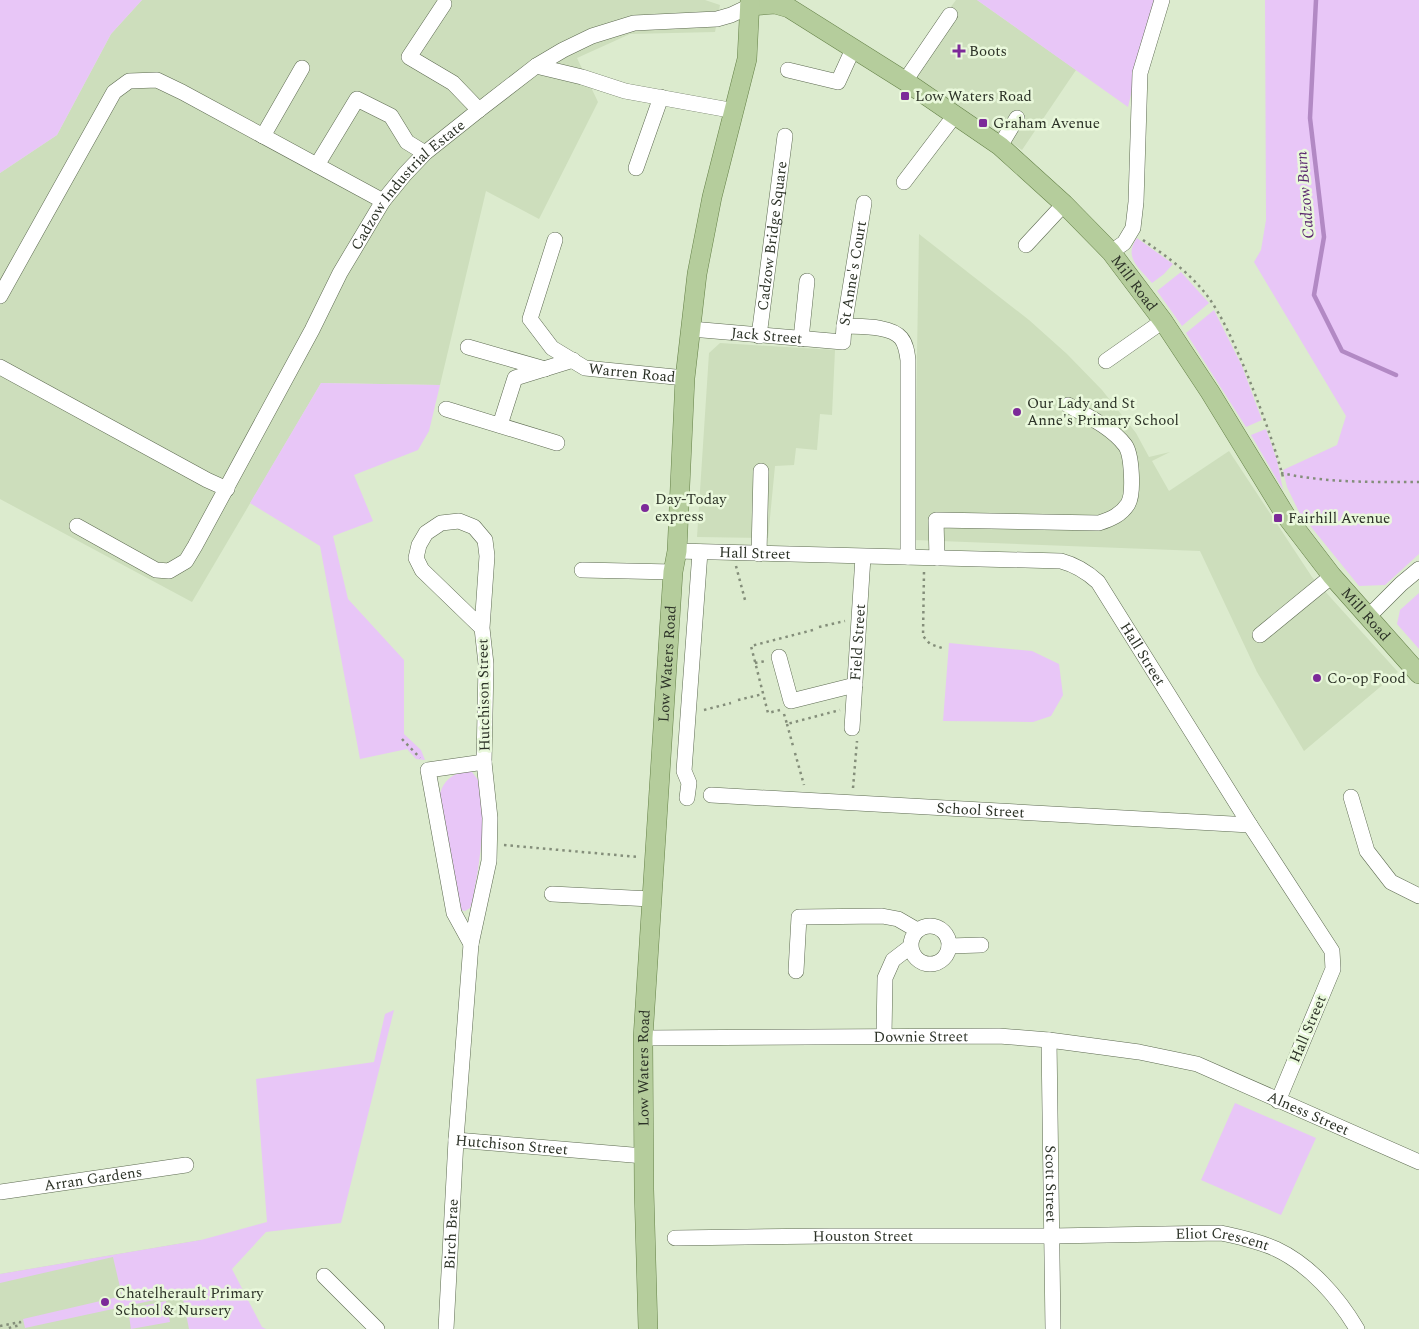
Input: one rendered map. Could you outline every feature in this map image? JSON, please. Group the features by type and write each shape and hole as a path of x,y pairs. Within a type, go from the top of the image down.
{"main road":[{"name":"Mill Road","path":"750,3 775,4 789,8 905,81 1000,146 1064,204 1111,252 1164,321 1286,516 1332,576 1419,674"},
{"name":"Low Waters Road","path":"648,1329 643,1038 673,572 677,551 678,495 685,378 697,274 712,197 747,59 750,3"}],"street":[{"path":"1111,252 1124,243 1133,228 1136,202 1136,150 1140,73 1162,0"},
{"name":"Cadzow Industrial Estate","path":"77,526 156,570 169,571 186,560 227,489 312,330 340,273 383,201 425,153 536,66 592,36 634,23 717,19 731,15 750,3"},
{"path":"444,4 409,57 453,83 478,110"},
{"path":"905,81 950,15"},
{"path":"788,70 838,82 854,49"},
{"path":"536,66 624,90 735,111"},
{"path":"263,136 302,68"},
{"path":"0,296 114,92 129,81 156,80 182,92 383,201"},
{"path":"636,168 661,97"},
{"path":"317,165 357,99 391,116 407,142 425,153"},
{"path":"904,182 955,115"},
{"path":"1000,146 1017,118"},
{"name":"Cadzow Bridge Square","path":"759,336 785,136"},
{"name":"St Anne's Court","path":"843,342 864,203"},
{"path":"1026,245 1064,204"},
{"name":"Warren Road","path":"555,240 530,319 552,348 585,368 685,378"},
{"path":"801,339 808,281"},
{"path":"1106,361 1164,321"},
{"path":"844,326 884,329 901,337 906,348 908,360 908,557"},
{"name":"Jack Street","path":"690,329 843,342"},
{"path":"468,347 545,369"},
{"path":"500,425 515,378 573,360"},
{"path":"0,367 207,480 227,489"},
{"path":"930,558 936,520 1099,523 1115,518 1129,504 1133,473 1126,446 1110,430 1068,405"},
{"path":"446,409 557,443"},
{"path":"759,554 761,471"},
{"name":"Hutchison Street","path":"482,628 422,570 416,558 419,545 426,533 441,523 460,521 474,527 484,540 487,556 482,628 486,664 484,762 490,818 490,843 489,860 471,944 456,1140 644,1156"},
{"name":"Hall Street","path":"677,551 1061,562 1074,565 1088,572 1098,582 1250,825 1332,951 1333,969 1278,1100"},
{"name":"Low Waters Road","path":"687,798 689,783 684,771 700,552"},
{"name":"Field Street","path":"852,728 863,557"},
{"path":"1369,616 1419,569"},
{"path":"582,570 673,572"},
{"path":"1260,635 1332,576"},
{"path":"779,657 791,700 855,685"},
{"name":"Hutchison Street","path":"428,770 484,762"},
{"path":"428,770 454,913 471,944"},
{"name":"School Street","path":"710,795 1250,825"},
{"path":"1351,797 1367,851 1391,882 1419,896"},
{"path":"552,894 652,899"},
{"path":"796,971 799,917 882,916 898,919 917,930"},
{"path":"925,926 934,926 943,930 948,938 949,946 946,956 939,962 930,964 921,962 914,956 910,947 911,938 917,930 925,926"},
{"path":"949,946 981,945"},
{"path":"884,1036 885,978 893,960 910,947"},
{"name":"Downie Street","path":"643,1038 999,1036 1049,1040 1139,1052 1197,1064"},
{"name":"Scott Street","path":"1049,1040 1053,1329"},
{"name":"Alness Street","path":"1197,1064 1419,1162"},
{"name":"Birch Brae","path":"446,1329 456,1140"},
{"name":"Arran Gardens","path":"0,1192 186,1165"},
{"name":"Eliot Crescent","path":"1051,1236 1200,1232 1221,1233 1246,1239 1276,1249 1298,1262 1324,1285 1343,1306 1357,1329"},
{"name":"Houston Street","path":"675,1238 1051,1236"},
{"path":"324,1276 377,1329"}],"path":[{"path":"1131,231 1178,266 1201,288 1229,332 1251,383 1282,473 1286,493 1275,499"},
{"path":"1255,468 1305,478 1340,481 1419,482"},
{"path":"732,553 745,600"},
{"path":"930,558 923,636 930,644 942,648"},
{"path":"819,628 859,617"},
{"path":"738,700 763,694"},
{"path":"688,715 731,703"},
{"path":"787,724 793,746"},
{"path":"852,728 857,741 852,802"},
{"path":"402,740 425,764 428,770"},
{"path":"794,753 809,800"},
{"path":"490,843 654,859"},
{"path":"0,1326 20,1322 20,1325 5,1329"}],"shaded area":[{"path":"0,0 142,0 111,34 57,135 0,173"},
{"path":"142,0 705,0 720,5 715,32 630,34 577,58 598,102 539,219 486,191 440,385 321,383 192,602 0,499 0,173 57,135 111,34"},
{"path":"956,0 977,0 1076,70 1022,150 907,71 906,67"},
{"path":"977,0 1156,0 1145,36 1128,107"},
{"path":"1265,0 1419,0 1419,554 1385,585 1359,586 1299,512 1287,487 1283,470 1337,445 1346,416 1254,262 1261,250 1266,220"},
{"name":"Our Lady and St Anne's Primary School","path":"919,234 1029,320 1067,354 1102,390 1136,433 1149,457 1170,452 1152,461 1169,491 1229,451 1312,577 1398,672 1304,751 1257,672 1200,551 914,540"},
{"path":"1137,238 1173,264 1152,283 1132,257 1133,245"},
{"path":"1181,272 1209,303 1182,326 1157,291"},
{"path":"1214,310 1242,366 1262,420 1246,427 1186,333"},
{"path":"720,343 835,350 832,415 820,414 817,450 796,448 794,465 775,466 768,538 697,537 709,353"},
{"path":"321,383 440,385 429,431 418,450 354,475 373,521 333,536 348,599 404,660 404,734 421,750 425,760 416,759 407,749 360,759 320,546 250,503"},
{"path":"1266,429 1277,460 1283,490 1251,435"},
{"path":"1419,593 1419,649 1397,624 1400,610"},
{"path":"949,643 1032,651 1059,664 1063,695 1051,716 1033,722 943,721"},
{"path":"464,771 472,772 478,780 484,822 472,903 470,908 465,911 461,910 439,797 442,787 447,780"},
{"path":"394,1010 341,1223 266,1232 232,1269 262,1327 266,1329 189,1329 182,1294 25,1328 23,1319 122,1296 113,1257 0,1283 0,1274 201,1240 267,1222 256,1079 374,1062 385,1014"},
{"path":"1235,1103 1316,1138 1281,1215 1201,1180"},
{"name":"Chatelherault Primary School & Nursery","path":"201,1240 215,1329 0,1329 0,1274"},
{"path":"166,1301 170,1322 131,1329 128,1309"}],"waterway":[{"name":"Cadzow Burn","path":"1316,0 1310,118 1324,237 1314,295 1342,351 1396,375"}],"place":[{"name":"Boots","path":"959,51"},
{"name":"Low Waters Road","path":"905,96"},
{"name":"Graham Avenue","path":"983,123"},
{"name":"Our Lady and St Anne's Primary School","path":"1017,412"},
{"name":"Day-Today express","path":"645,508"},
{"name":"Fairhill Avenue","path":"1278,518"},
{"name":"Co-op Food","path":"1317,678"},
{"name":"Chatelherault Primary School & Nursery","path":"105,1302"}]}
